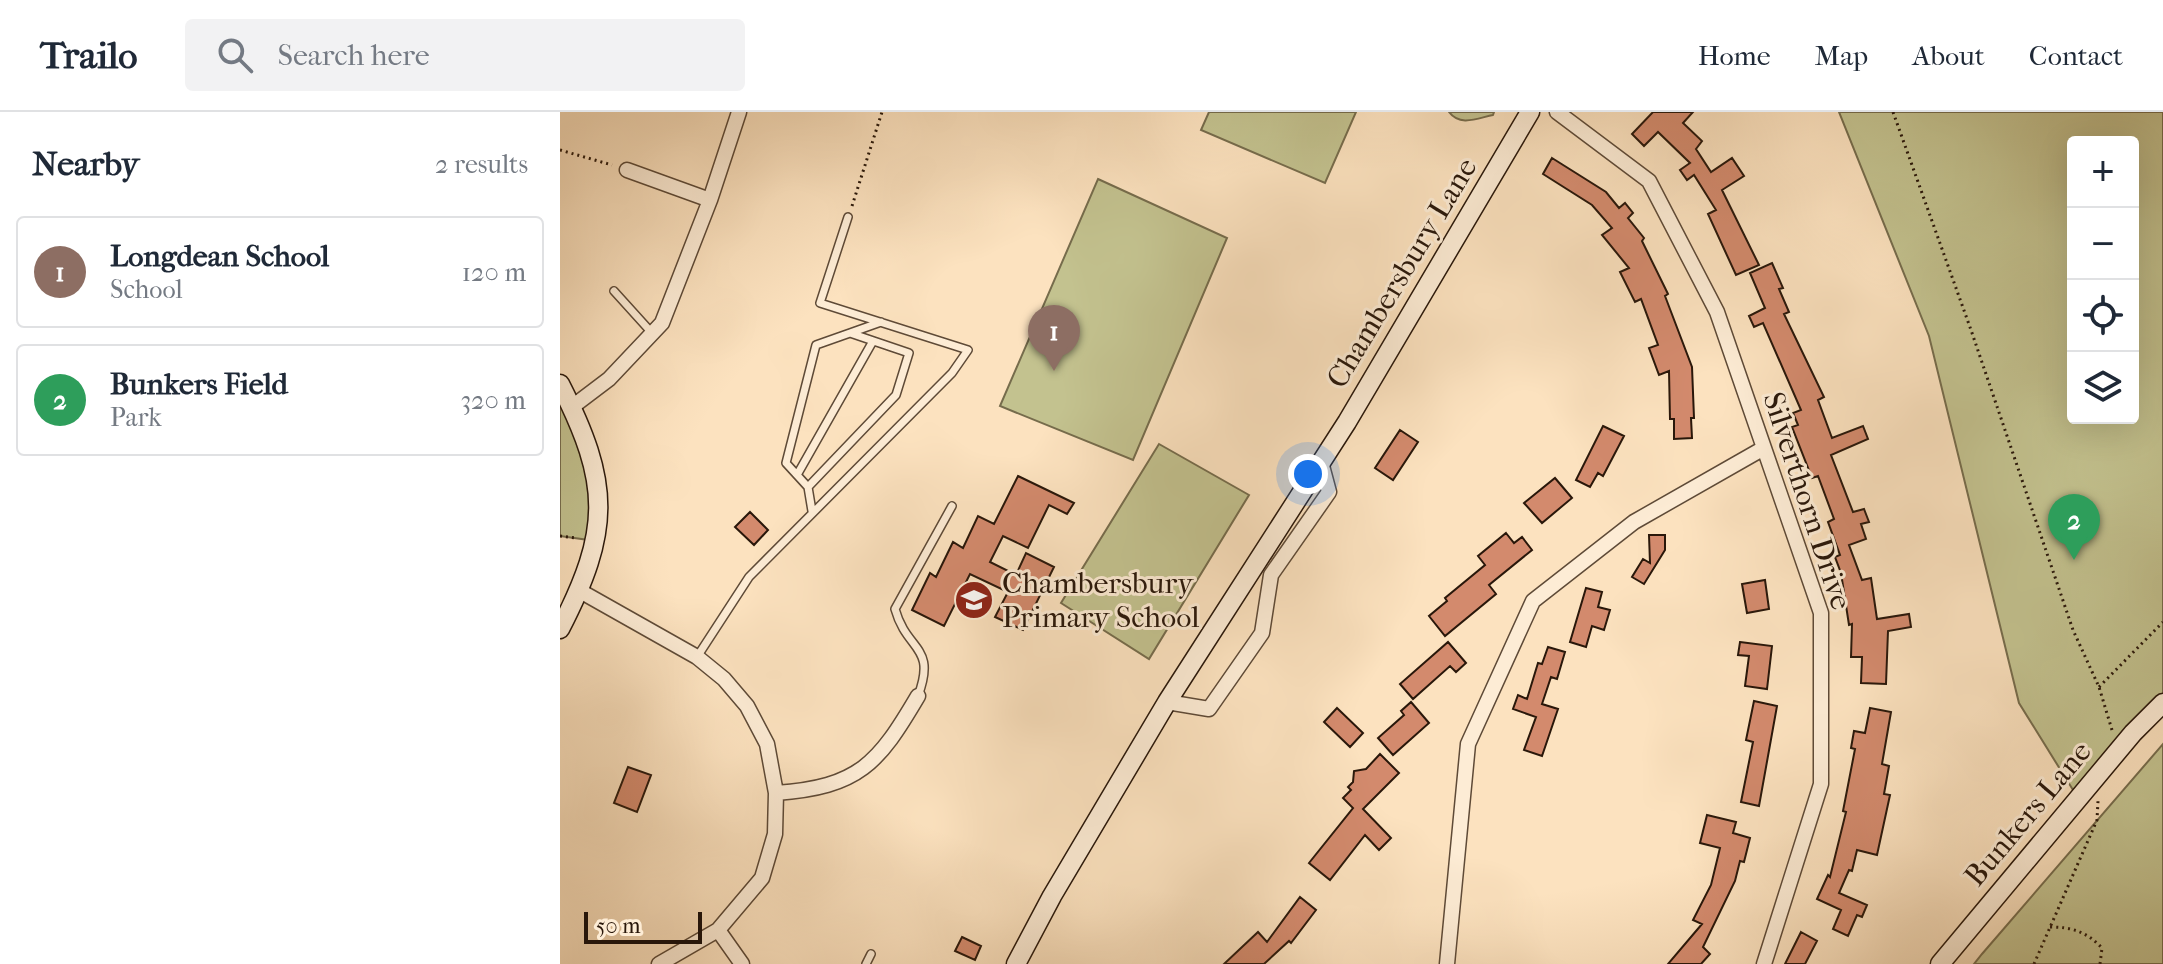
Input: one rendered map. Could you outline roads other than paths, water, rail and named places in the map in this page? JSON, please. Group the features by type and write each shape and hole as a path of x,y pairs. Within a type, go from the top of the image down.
{"street":[{"path":"572,407 609,379 662,323 710,200 739,112"},
{"name":"Chambersbury Lane","path":"1016,964 1052,896 1167,702 1321,462 1530,112"},
{"name":"Silverthorn Drive","path":"1557,112 1649,181 1717,312 1821,613 1821,784 1764,964"},
{"path":"627,170 710,200"},
{"path":"560,384 588,444 599,494 596,541 580,591 560,629"},
{"path":"1447,964 1468,744 1533,601 1634,522 1764,448"},
{"path":"1167,702 1209,709 1262,633 1271,575 1329,492 1321,462"},
{"path":"580,591 697,657 724,679 747,706 767,744 776,793 775,834 762,878 718,930 659,964"},
{"path":"776,793 838,783 873,762 894,737 918,696"},
{"name":"Bunkers Lane","path":"1940,964 2118,751 2163,703"},
{"path":"718,930 742,964"}],"lane":[{"path":"697,657 749,577 952,373 968,350 820,303 848,217"},
{"path":"614,291 652,333"},
{"path":"812,511 808,487 786,463 816,345 881,322"},
{"path":"808,487 896,395 909,353 850,333"},
{"path":"797,475 873,341"},
{"path":"918,696 926,675 924,657 899,625 895,609 952,506"},
{"path":"866,964 871,954"}],"place":[{"name":"Longdean School","path":"1054,371"},
{"name":"Bunkers Field","path":"2074,560"},
{"name":"Chambersbury Primary School","path":"974,600"}]}
